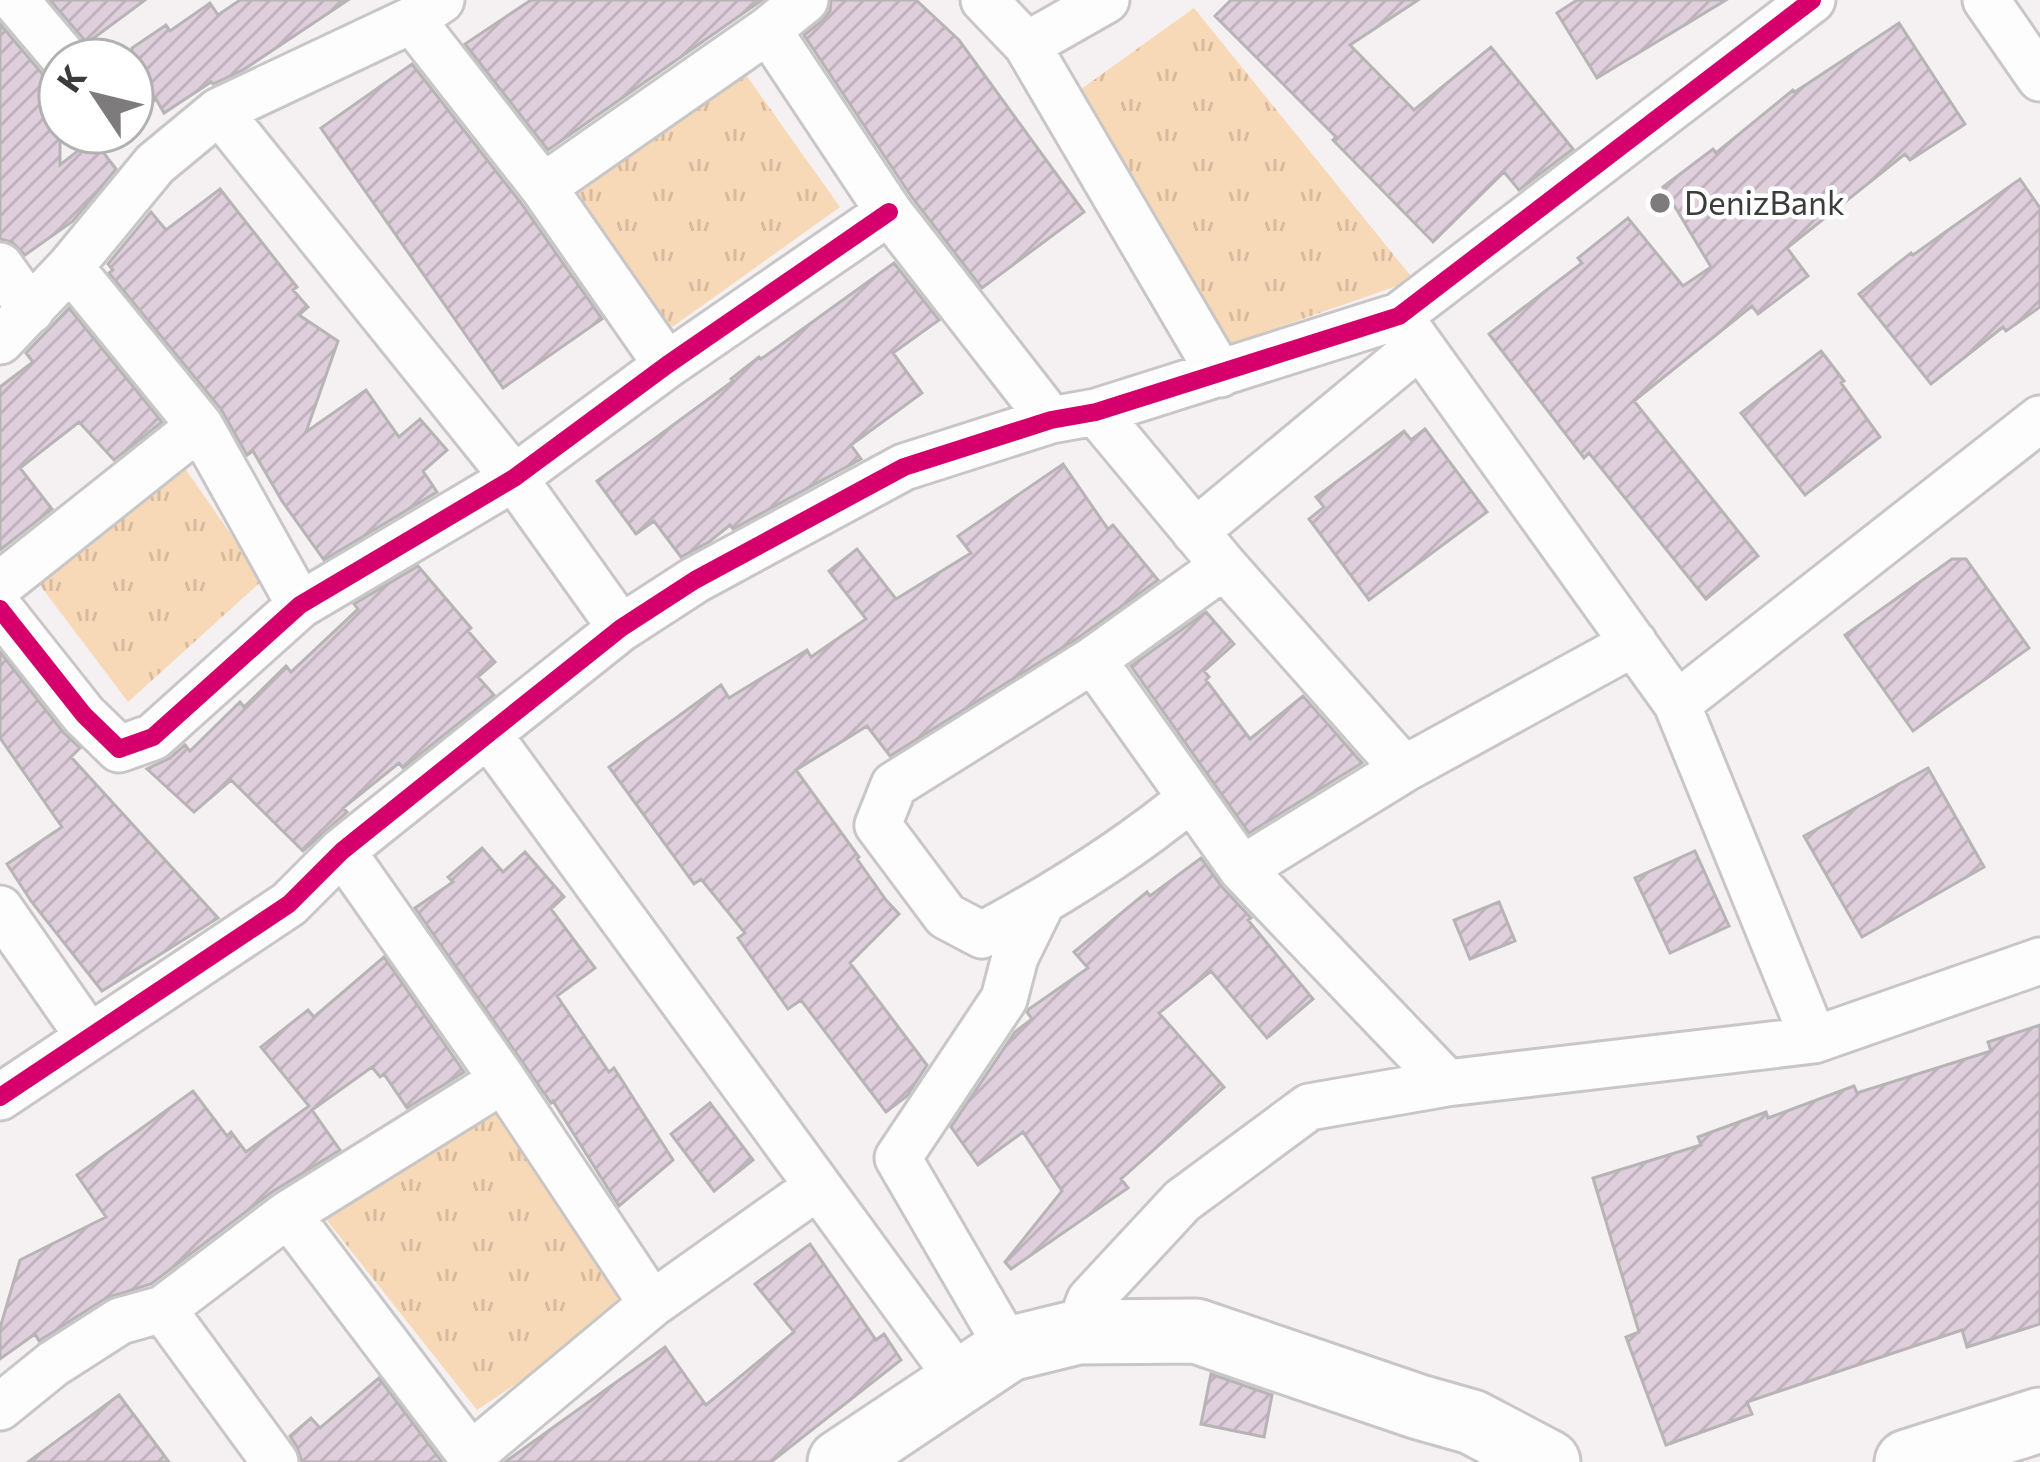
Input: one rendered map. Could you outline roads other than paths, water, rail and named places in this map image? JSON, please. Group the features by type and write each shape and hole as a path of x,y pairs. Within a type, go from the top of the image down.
{"street":[{"path":"15,0 46,36"},
{"path":"543,187 805,0"},
{"path":"984,0 1027,45 1220,374"},
{"path":"1027,45 1106,0"},
{"path":"1191,798 1041,904 982,935 946,916 878,825 894,785 1094,660 1210,549 1409,331 1812,0"},
{"path":"1986,0 2040,78"},
{"path":"156,141 427,10 667,365"},
{"path":"768,30 889,212 1051,420"},
{"path":"219,111 514,478 621,628"},
{"path":"15,325 70,267 136,156"},
{"path":"0,609 84,715 119,749 153,737 300,604 514,478 667,365 889,212"},
{"path":"0,266 15,325"},
{"path":"70,267 200,426 300,604"},
{"path":"0,1097 289,904 342,851 488,734 621,628 695,580 904,467 1220,374 1409,331"},
{"path":"1409,331 1677,704 1814,1040"},
{"path":"1096,412 1404,769"},
{"path":"1677,704 2040,418"},
{"path":"0,586 200,426"},
{"path":"1242,869 1404,769 1634,643"},
{"path":"1094,660 1242,869 1447,1083"},
{"path":"488,734 817,1187 985,1366"},
{"path":"342,851 652,1304"},
{"path":"985,1366 898,1157 1004,998 1015,958 1041,904"},
{"path":"0,909 89,1037"},
{"path":"1078,1332 1090,1300 1182,1201 1310,1107 1447,1083 1814,1040 2040,961"},
{"path":"0,1408 53,1364 120,1321 163,1309 288,1214 503,1080"},
{"path":"288,1214 474,1459 652,1304 817,1187"},
{"path":"163,1309 275,1462"},
{"path":"840,1462 985,1366 1078,1332 1196,1331 1424,1435 1472,1422 1548,1462"},
{"path":"1907,1462 2040,1420"}],"place":[{"name":"DenizBank","path":"1660,203"}]}
